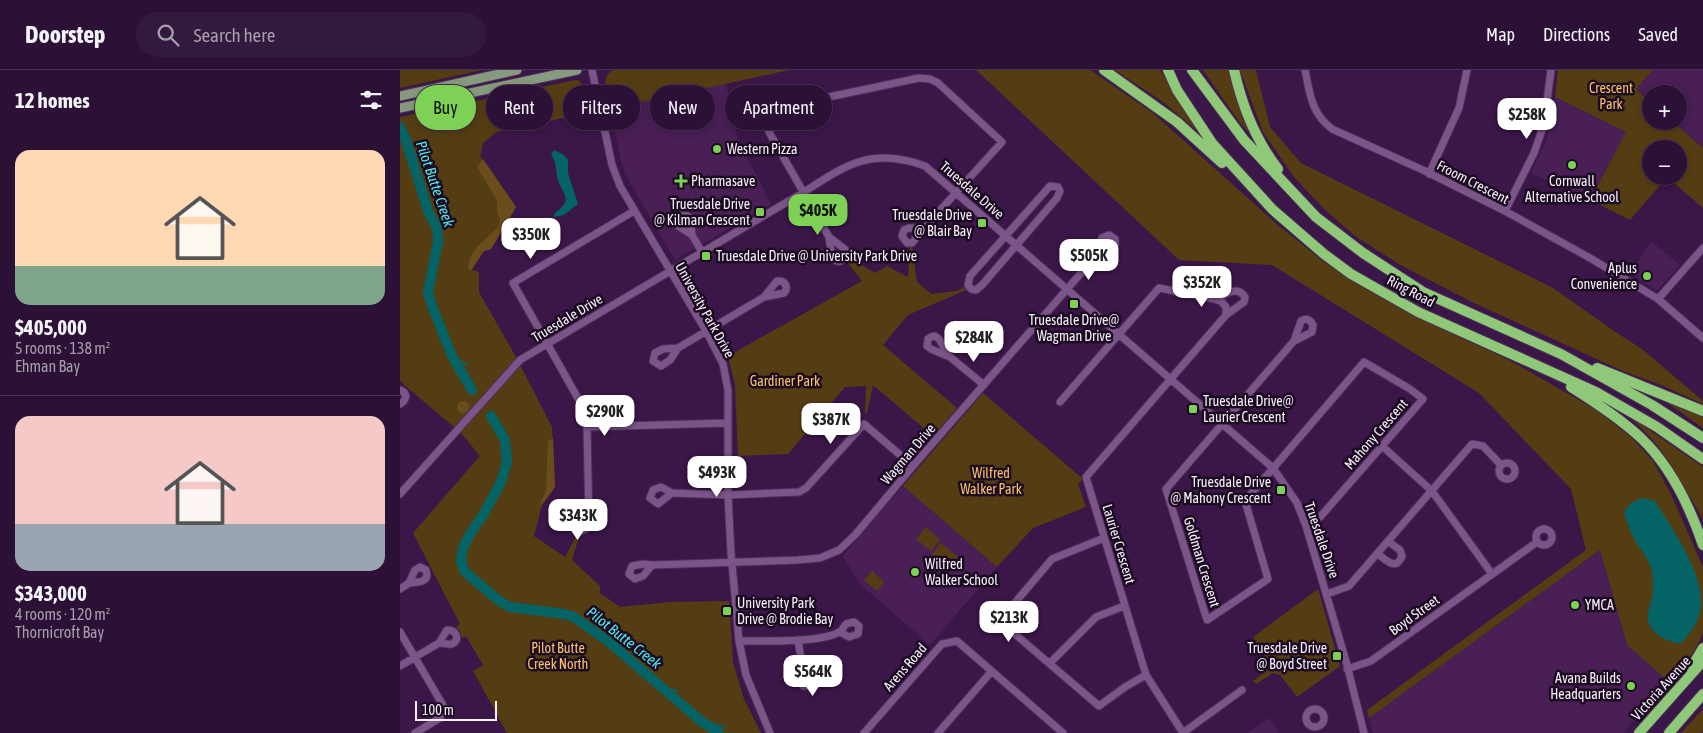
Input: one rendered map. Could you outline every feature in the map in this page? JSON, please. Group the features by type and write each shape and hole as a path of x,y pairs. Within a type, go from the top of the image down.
{"highway":[{"path":"1104,70 1177,122 1272,209"},
{"name":"Ring Road","path":"1168,70 1177,90 1212,143 1272,209 1324,254 1351,274 1418,312 1603,397 1656,427 1703,459"},
{"name":"Ring Road","path":"1192,70 1244,140 1316,217 1363,253 1423,292 1561,354 1652,405 1703,438"},
{"path":"1234,70 1240,94 1257,133 1274,164 1316,217"},
{"path":"1561,354 1703,411"},
{"path":"1534,364 1588,398 1628,426 1643,440 1656,454 1677,486 1700,533 1703,545"},
{"path":"1684,682 1703,648"},
{"name":"Victoria Avenue","path":"1640,733 1703,662"},
{"path":"1669,733 1703,694"}],"main road":[{"path":"401,96 517,70"},
{"path":"402,108 576,70"}],"street":[{"name":"University Park Drive","path":"592,70 612,165 620,186 706,331 723,364 728,390 728,495 731,563 739,641 746,676 770,733"},
{"name":"Froom Crescent","path":"1305,70 1314,109 1322,122 1332,129 1505,212 1625,278 1658,300 1703,338"},
{"path":"1429,174 1459,108 1467,70"},
{"path":"1505,212 1534,153 1544,124 1551,70"},
{"path":"829,237 769,132 767,110 919,78 930,79 938,83 1002,142 924,228"},
{"name":"Truesdale Drive","path":"400,494 520,360 839,170 863,160 888,157 907,159 925,166 1273,468 1287,485 1297,503 1306,526 1327,594 1363,732"},
{"path":"1050,186 1058,187 1060,191 1057,198 982,285 976,290 971,288 968,285 970,276 1006,236 1050,186"},
{"path":"588,503 587,427 584,409 513,283 634,211"},
{"path":"692,236 702,252"},
{"path":"1658,300 1703,248"},
{"name":"Wagman Drive","path":"652,565 820,558 839,550 855,535 1095,257"},
{"path":"1060,402 1159,288 1217,300 1226,307 1226,315"},
{"path":"1170,379 1226,315 1244,302 1245,297 1237,290 1229,291 1217,300"},
{"path":"678,348 764,297"},
{"path":"1222,424 1294,341"},
{"path":"950,357 984,385"},
{"name":"Mahony Crescent","path":"1273,468 1364,362 1410,389 1423,399 1321,516 1306,526"},
{"name":"Laurier Crescent","path":"1170,379 1086,477 1146,675 1184,733"},
{"path":"400,390 406,396 400,404"},
{"path":"587,427 727,423"},
{"path":"672,493 728,495 799,492 806,488 864,424 913,466"},
{"name":"Goldman Crescent","path":"1222,424 1166,489 1207,620 1268,579 1245,501 1273,468"},
{"path":"1327,594 1350,586 1472,444 1483,446 1501,465"},
{"path":"1382,446 1432,491 1492,574"},
{"path":"1104,538 1052,558 1002,618 1009,629 1099,706 1124,687 1146,675"},
{"path":"1378,554 1390,564 1395,565 1399,562 1402,556 1400,550 1389,542"},
{"name":"Boyd Street","path":"1348,669 1371,662 1537,542"},
{"path":"400,589 409,583"},
{"path":"1050,663 1096,617 1124,606"},
{"path":"400,632 444,707 440,718 415,733"},
{"path":"739,641 798,640 828,636 840,632"},
{"path":"798,640 802,665"},
{"name":"Arens Road","path":"864,733 942,644 957,641 1063,733"},
{"path":"400,666 439,643"},
{"path":"938,733 991,672"},
{"path":"1184,733 1242,690"},
{"name":"University Park Drive","path":"766,722 775,733"}],"shaded area":[{"path":"1653,70 1703,70 1703,148 1682,130 1687,130 1687,85 1642,85 1642,95 1636,89"},
{"path":"726,83 725,130 736,130 737,137 771,204 675,260 628,179 622,165 614,130 640,130 640,102 650,100 650,130 715,130 715,85"},
{"path":"1555,97 1626,132 1590,200 1531,173 1547,139"},
{"path":"554,150 564,155 568,160 568,173 578,204 564,215 554,217 554,214 566,200 551,154"},
{"path":"483,159 516,207 491,249 484,251 471,270 468,269 470,258 477,247 497,228 500,220 497,211 497,200 477,167"},
{"path":"1651,241 1680,265 1658,290 1630,274"},
{"path":"463,401 469,407 463,413 457,407"},
{"path":"553,438 555,487 542,505 540,503 546,491 548,441"},
{"path":"903,486 997,567 930,645 859,583 843,556"},
{"path":"1642,498 1655,501 1685,550 1697,577 1701,609 1691,630 1680,644 1666,640 1658,635 1649,624 1648,616 1653,594 1652,571 1648,560 1631,533 1624,512 1631,503"},
{"path":"1600,550 1627,645 1668,681 1623,733 1373,733 1369,718"},
{"path":"1269,718 1280,733 1248,733"}],"green space":[{"path":"400,70 482,70 400,88"},
{"path":"614,70 789,70 715,86 650,85 650,100 640,102 640,85 606,85 609,73"},
{"path":"976,70 1090,70 1153,113 1279,226 1324,262 1412,315 1507,359 1595,409 1631,437 1653,461 1671,494 1703,567 1703,632 1697,646 1684,664 1668,681 1627,645 1600,550 1369,718 1367,710 1586,550 1571,489 1479,393 1272,265 1179,260"},
{"path":"1115,70 1160,70 1201,134 1163,102"},
{"path":"1203,70 1228,70 1250,134 1240,123"},
{"path":"1240,70 1256,70 1270,127 1301,163 1553,288 1642,349 1703,401 1703,404 1659,384 1625,372 1474,303 1402,266 1355,236 1324,209 1294,177 1263,132"},
{"name":"Crescent Park","path":"1558,70 1653,70 1636,89 1642,95 1642,130 1682,130 1703,148 1703,208 1676,185 1687,185 1687,140 1642,140 1642,185 1660,185 1630,220 1590,200 1626,132 1555,97"},
{"name":"Pilot Butte Creek North","path":"578,80 583,85 563,85 563,118 553,120 553,85 551,85"},
{"name":"Pilot Butte Creek North","path":"486,99 486,130 506,130 496,132 483,143 480,156 516,207 491,249 484,251 472,270 479,272 479,292 516,357 552,427 555,487 542,505 534,536 565,557 578,533 580,534 572,560 600,586 600,593 620,607 669,602 729,601 733,662 744,699 761,733 507,733 473,671 483,665 466,636 462,638 460,631 456,627 460,624 413,533 480,456 461,433 400,380 400,117 415,114 415,130 476,130 476,101"},
{"name":"Gardiner Park","path":"910,247 912,247 917,282 931,294 956,291 965,287 966,290 908,315 883,345 957,408 933,436 873,385 867,413 865,413 866,386 845,387 788,454 738,456 735,385 728,356 862,281 847,262 851,259 875,273 887,266 908,277"},
{"name":"Wilfred Walker Park","path":"983,393 1083,479 1078,484 1086,507 1033,528 997,567 903,486"},
{"path":"1662,399 1703,417 1703,428"},
{"path":"1629,416 1703,467 1703,519 1670,463 1652,439"},
{"path":"926,527 940,540 931,551 916,539"},
{"path":"941,543 958,557 948,568 932,554"},
{"path":"872,571 884,582 877,591 864,580"},
{"path":"1318,589 1340,666 1297,697 1280,675 1273,673 1256,684 1253,681 1268,670 1269,664 1253,637"},
{"path":"1703,709 1703,731 1701,733 1681,733"}],"waterway":[{"name":"Pilot Butte Creek","path":"400,127 406,140 428,211 437,228 438,242 428,292 452,356 472,390"},
{"name":"Pilot Butte Creek","path":"410,153 418,155"},
{"name":"Pilot Butte Creek","path":"450,361 452,356"},
{"path":"454,359 467,364"},
{"name":"Pilot Butte Creek","path":"491,416 505,440 507,462 501,482 463,548 461,561 464,571 498,600 510,607 574,617 609,642 701,721 719,733"},
{"name":"Pilot Butte Creek","path":"457,563 462,559"},
{"name":"Pilot Butte Creek","path":"666,691 677,690"},
{"path":"701,721 726,727"}],"place":[{"name":"Western Pizza","path":"717,149"},
{"name":"Cornwall Alternative School","path":"1572,165"},
{"name":"Pharmasave","path":"681,181"},
{"name":"Truesdale Drive @ Kilman Crescent","path":"760,212"},
{"name":"Truesdale Drive @ Blair Bay","path":"982,223"},
{"name":"Truesdale Drive @ University Park Drive","path":"706,256"},
{"name":"Aplus Convenience","path":"1647,276"},
{"name":"Truesdale Drive@ Wagman Drive","path":"1074,304"},
{"name":"Truesdale Drive@ Laurier Crescent","path":"1193,409"},
{"name":"Truesdale Drive @ Mahony Crescent","path":"1281,490"},
{"name":"Wilfred Walker School","path":"915,572"},
{"name":"YMCA","path":"1575,605"},
{"name":"University Park Drive @ Brodie Bay","path":"727,611"},
{"name":"Truesdale Drive @ Boyd Street","path":"1337,656"},
{"name":"Avana Builds Headquarters","path":"1631,686"}]}
